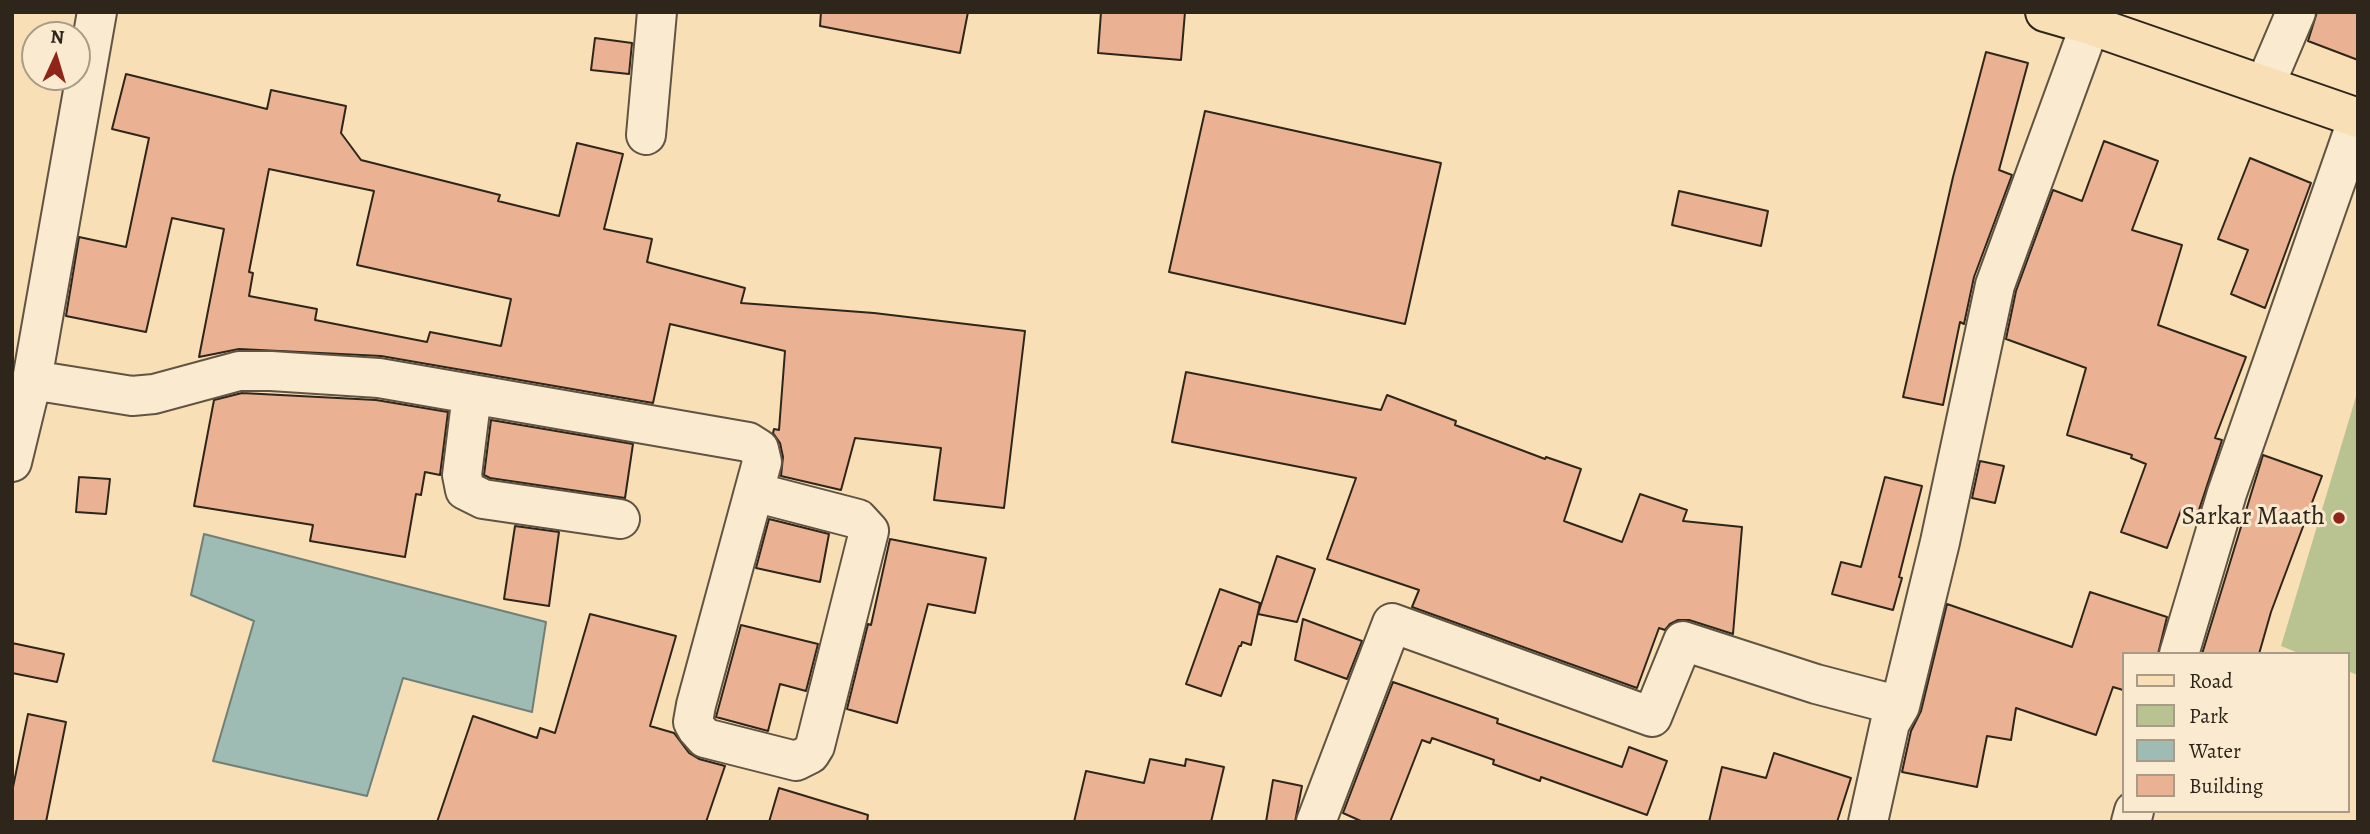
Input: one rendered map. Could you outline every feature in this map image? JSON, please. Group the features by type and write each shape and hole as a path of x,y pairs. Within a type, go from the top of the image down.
{"main road":[{"path":"2045,12 2358,118"}],"street":[{"path":"12,462 32,380 97,12"},
{"path":"646,135 657,12"},
{"path":"2265,85 2296,12"},
{"path":"1868,822 1890,723 1900,706 1940,542 1995,285 2090,26"},
{"path":"2180,652 2227,493 2358,118"},
{"path":"32,380 132,396 154,394 239,371 379,378 748,442 759,449 762,462 696,705 693,722 705,738 796,761 810,754 815,746 869,531 858,519 754,492"},
{"path":"472,394 462,475 465,490 483,499 620,519"},
{"path":"1316,822 1392,623 1652,718 1683,641 1816,684 1900,706"}],"green space":[{"name":"Sarkar Maath","path":"2358,390 2358,675 2349,672 2349,652 2296,652 2281,646"}],"water":[{"path":"204,534 546,622 532,712 403,678 367,796 213,761 254,621 191,595"}],"building":[{"path":"821,12 968,12 960,53 820,26"},
{"path":"1101,12 1185,12 1181,60 1098,53"},
{"path":"2317,12 2358,12 2358,60 2308,41"},
{"path":"595,38 632,43 629,74 591,70"},
{"path":"1986,52 2028,63 1999,170 2012,175 1974,277 1964,324 1960,322 1943,405 1903,397 1953,177"},
{"path":"126,74 267,109 271,90 346,106 341,133 361,160 500,195 498,201 559,216 577,143 623,154 604,229 652,239 647,262 745,288 741,303 874,313 1025,331 1004,508 934,500 941,448 855,438 841,490 781,476 783,457 780,443 773,433 774,429 779,430 785,351 670,324 653,403 381,356 239,349 199,357 224,229 172,218 146,332 66,316 79,237 126,247 149,138 112,129","holes":["269,169 374,191 357,265 511,299 501,346 430,332 427,342 315,320 317,309 249,296 253,273 249,272"]},
{"path":"1205,111 1441,163 1405,324 1169,272"},
{"path":"2104,141 2158,161 2132,230 2182,245 2158,325 2246,357 2215,438 2222,440 2197,516 2181,510 2167,548 2121,532 2146,464 2131,458 2132,455 2067,435 2086,368 2006,339 2016,291 2053,190 2082,201"},
{"path":"2250,158 2311,183 2265,308 2231,294 2248,250 2218,239"},
{"path":"1679,191 1768,211 1761,246 1672,225"},
{"path":"1186,372 1381,410 1387,395 1456,421 1455,425 1545,459 1546,457 1581,469 1564,521 1622,542 1640,494 1687,510 1683,521 1742,527 1733,634 1689,620 1678,620 1665,630 1659,628 1637,688 1412,607 1419,590 1327,559 1356,478 1172,442"},
{"path":"242,393 376,400 448,412 440,475 425,472 421,495 416,494 405,557 310,541 313,525 194,506 214,400"},
{"path":"491,420 633,444 625,498 484,475"},
{"path":"2263,455 2322,476 2271,612 2260,652 2203,652"},
{"path":"1980,461 2004,466 1995,503 1972,498"},
{"path":"79,477 110,479 106,514 76,512"},
{"path":"1885,477 1922,486 1893,610 1832,594 1841,562 1861,567"},
{"path":"769,519 829,534 820,582 756,568"},
{"path":"515,526 559,532 549,606 504,599"},
{"path":"890,539 986,558 975,613 928,604 897,723 847,709 868,624 871,625"},
{"path":"1277,556 1315,569 1297,622 1258,614"},
{"path":"1220,589 1260,603 1251,645 1242,642 1239,646 1221,696 1186,684"},
{"path":"2090,592 2167,617 2158,652 2122,652 2122,690 2113,687 2096,735 2016,708 2011,740 1987,736 1977,787 1902,772 1911,731 1921,711 1947,604 2072,647"},
{"path":"590,614 676,636 650,726 674,733 689,753 699,759 725,766 706,822 437,822 473,716 537,738 540,728 555,733"},
{"path":"1303,619 1362,641 1347,679 1295,660"},
{"path":"741,625 818,644 806,691 780,684 768,731 716,717"},
{"path":"12,643 64,654 57,682 12,673"},
{"path":"1393,682 1498,719 1497,723 1622,767 1629,747 1667,761 1647,815 1541,777 1540,781 1493,764 1494,760 1432,738 1430,743 1422,740 1390,822 1363,822 1343,813"},
{"path":"28,714 66,722 46,822 12,822 12,792"},
{"path":"1774,753 1851,778 1837,822 1709,822 1722,767 1766,778"},
{"path":"1150,759 1185,766 1186,759 1224,767 1211,822 1074,822 1086,771 1144,783"},
{"path":"1273,780 1302,786 1295,822 1266,822"},
{"path":"779,788 868,815 867,822 769,822"}],"place":[{"name":"Sarkar Maath","path":"2339,518"}]}
